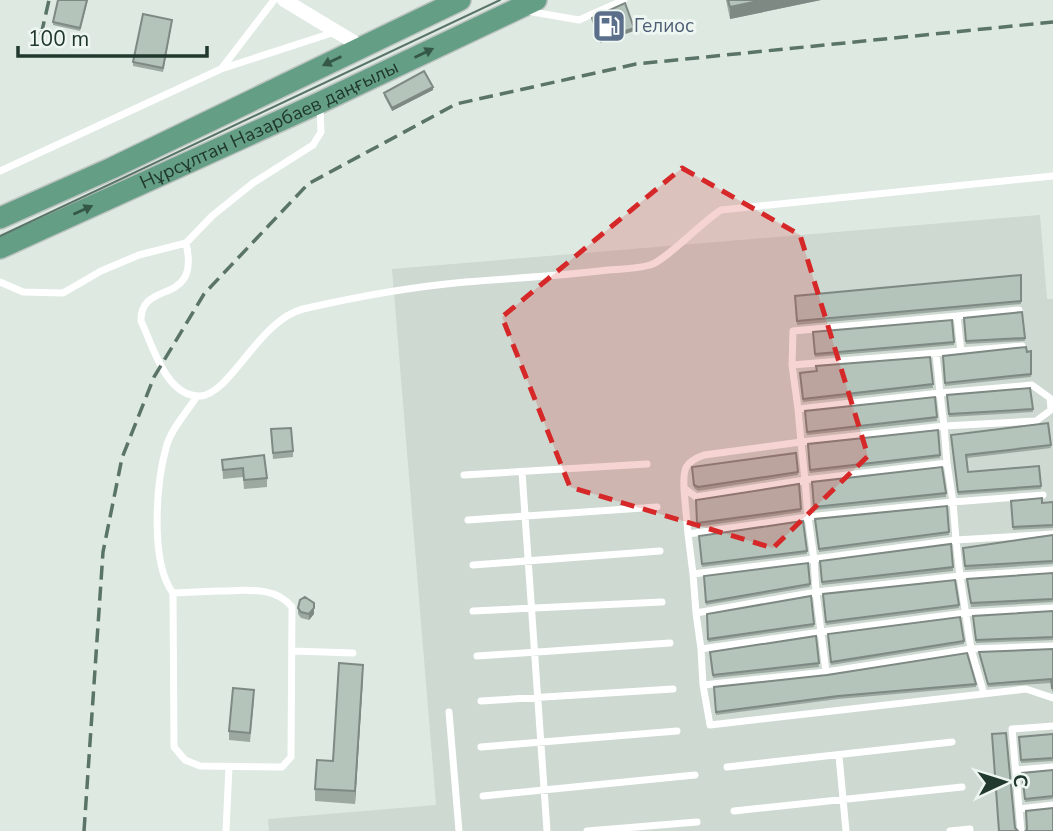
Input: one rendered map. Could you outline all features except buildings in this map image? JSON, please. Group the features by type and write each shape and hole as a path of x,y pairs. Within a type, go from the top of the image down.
{"main road":[{"name":"Нұрсұлтан Назарбаев даңғылы","path":"0,218 112,168 460,0"},
{"name":"Нұрсұлтан Назарбаев даңғылы","path":"0,248 319,103 536,0"}],"street":[{"path":"284,0 339,30 362,47"}],"lane":[{"path":"221,69 274,0"},
{"path":"516,9 579,20 624,0"},
{"path":"0,171 221,69 339,30"},
{"path":"0,282 23,292 63,293 101,271 139,255 187,243 212,216 253,183 313,145 321,132 319,103"},
{"path":"187,243 191,261 189,273 181,284 147,301 141,310 142,321 169,379 184,393 197,396 208,395 222,384 276,321 287,313 329,303 463,282 653,265 703,221 721,210 1053,176"},
{"path":"179,270 189,273"},
{"path":"826,672 792,365 793,331 1019,310"},
{"path":"957,316 961,352"},
{"path":"792,365 1022,346"},
{"path":"936,354 965,613 971,649 984,694"},
{"path":"798,409 1032,385 1050,398 1051,410 1036,421 944,426 801,442 704,455 689,460 683,470 684,488 710,725 1026,689 1053,698"},
{"path":"173,593 271,592 292,607 291,757 282,767 200,766 185,760 174,747 173,593 164,581 159,563 160,481 166,445 197,396"},
{"path":"684,488 696,497 805,480 947,463"},
{"path":"464,475 648,464"},
{"path":"522,472 547,831"},
{"path":"688,534 808,517 1043,495"},
{"path":"468,520 657,507"},
{"path":"693,574 956,540 1053,534"},
{"path":"473,565 660,551"},
{"path":"696,613 816,592 960,576 1053,570"},
{"path":"473,611 662,602"},
{"path":"701,649 965,613 1053,608"},
{"path":"477,656 670,643"},
{"path":"704,685 826,672 971,649 1053,646"},
{"path":"293,651 353,653"},
{"path":"481,701 537,695 673,690"},
{"path":"449,712 459,831"},
{"path":"1021,831 1012,729 1053,726"},
{"path":"481,747 677,731"},
{"path":"727,766 952,743"},
{"path":"839,756 846,831"},
{"path":"1016,770 1053,766"},
{"path":"226,831 229,767"},
{"path":"483,796 695,775"},
{"path":"734,811 962,787"},
{"path":"1019,809 1053,805"},
{"path":"587,831 697,822"},
{"path":"950,831 970,829"}],"highlighted area":[{"path":"682,168 800,235 868,456 773,548 570,487 502,317"}],"shaded area":[{"path":"1040,215 1047,299 1053,299 1053,831 269,831 268,819 436,805 392,269"}],"tram line":[{"path":"0,236 500,0"}],"railway":[{"path":"41,35 49,0"},
{"path":"84,831 103,552 122,458 154,377 204,294 308,184 456,104 636,64 1053,22"}],"place":[{"name":"Гелиос","path":"609,26"}]}
